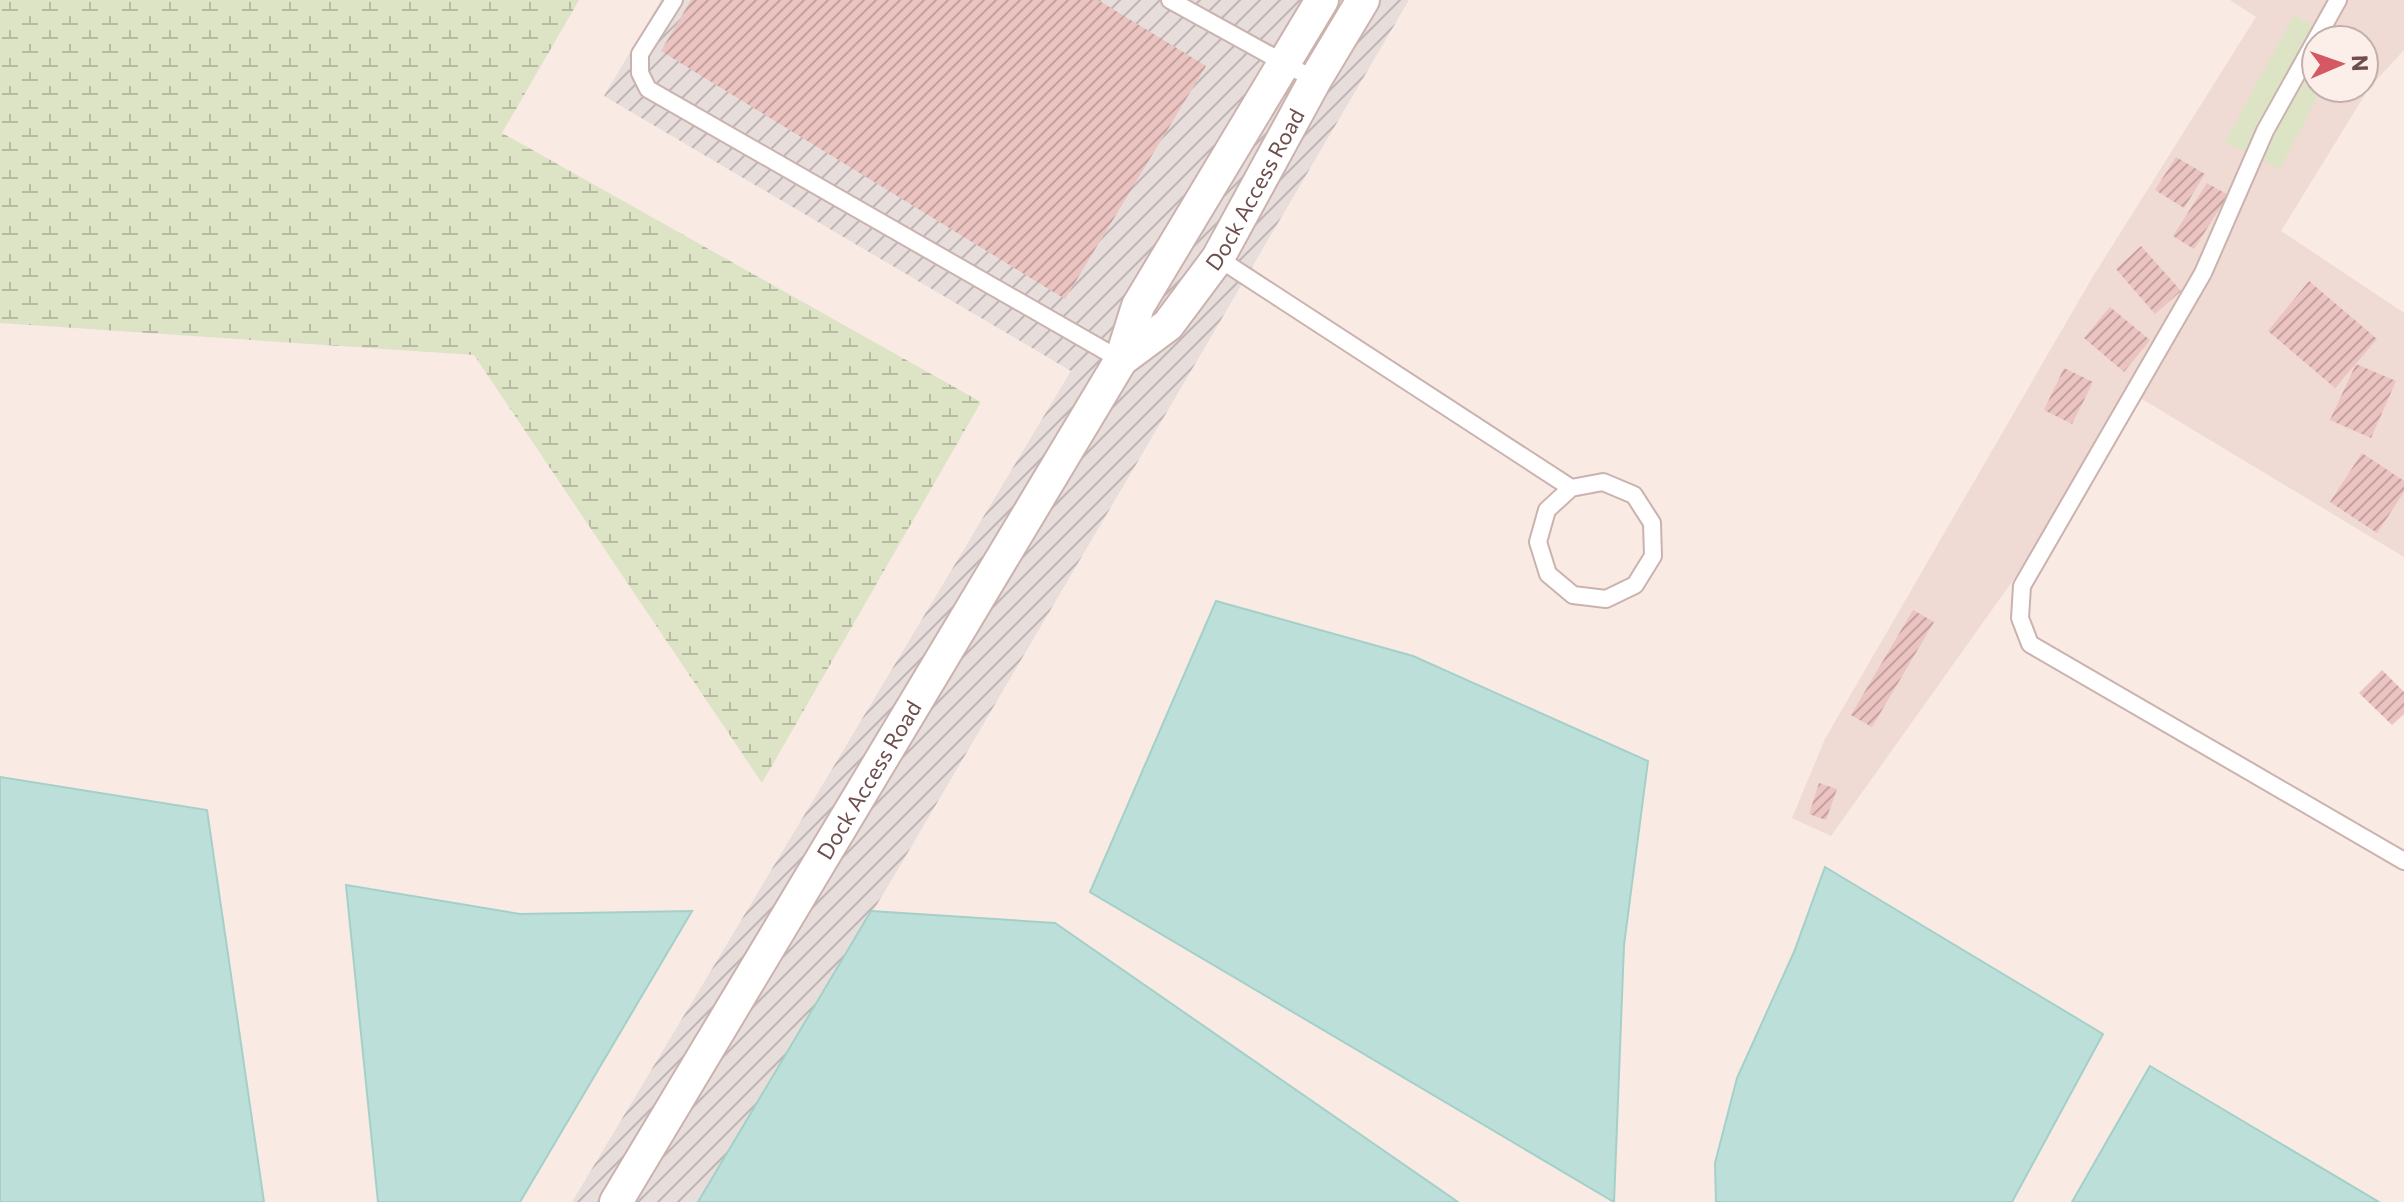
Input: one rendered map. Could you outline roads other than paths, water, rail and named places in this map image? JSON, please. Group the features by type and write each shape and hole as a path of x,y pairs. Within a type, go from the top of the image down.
{"street":[{"name":"Dock Access Road","path":"616,1202 1121,360 1138,306 1322,0"},
{"name":"Dock Access Road","path":"1121,360 1168,325 1218,258 1315,80 1363,0"}],"lane":[{"path":"674,0 640,54 640,73 648,89 1121,360"},
{"path":"1170,0 1315,80"},
{"path":"2338,0 2265,131 2203,273 2022,586 2020,618 2030,644 2404,861"},
{"path":"1218,258 1571,488 1603,482 1634,495 1652,523 1653,556 1635,585 1606,599 1573,595 1548,574 1541,553 1538,542 1547,510 1571,488"}],"water":[{"path":"1216,601 1413,656 1648,761 1624,945 1614,1202 1090,892"},
{"path":"0,777 207,810 264,1202 0,1202"},
{"path":"1825,867 2103,1034 2012,1202 1716,1202 1715,1163 1737,1078 1794,952"},
{"path":"346,885 520,914 692,911 520,1202 378,1202"},
{"path":"871,911 1055,923 1458,1202 698,1202"},
{"path":"2150,1066 2379,1202 2072,1202"}]}
